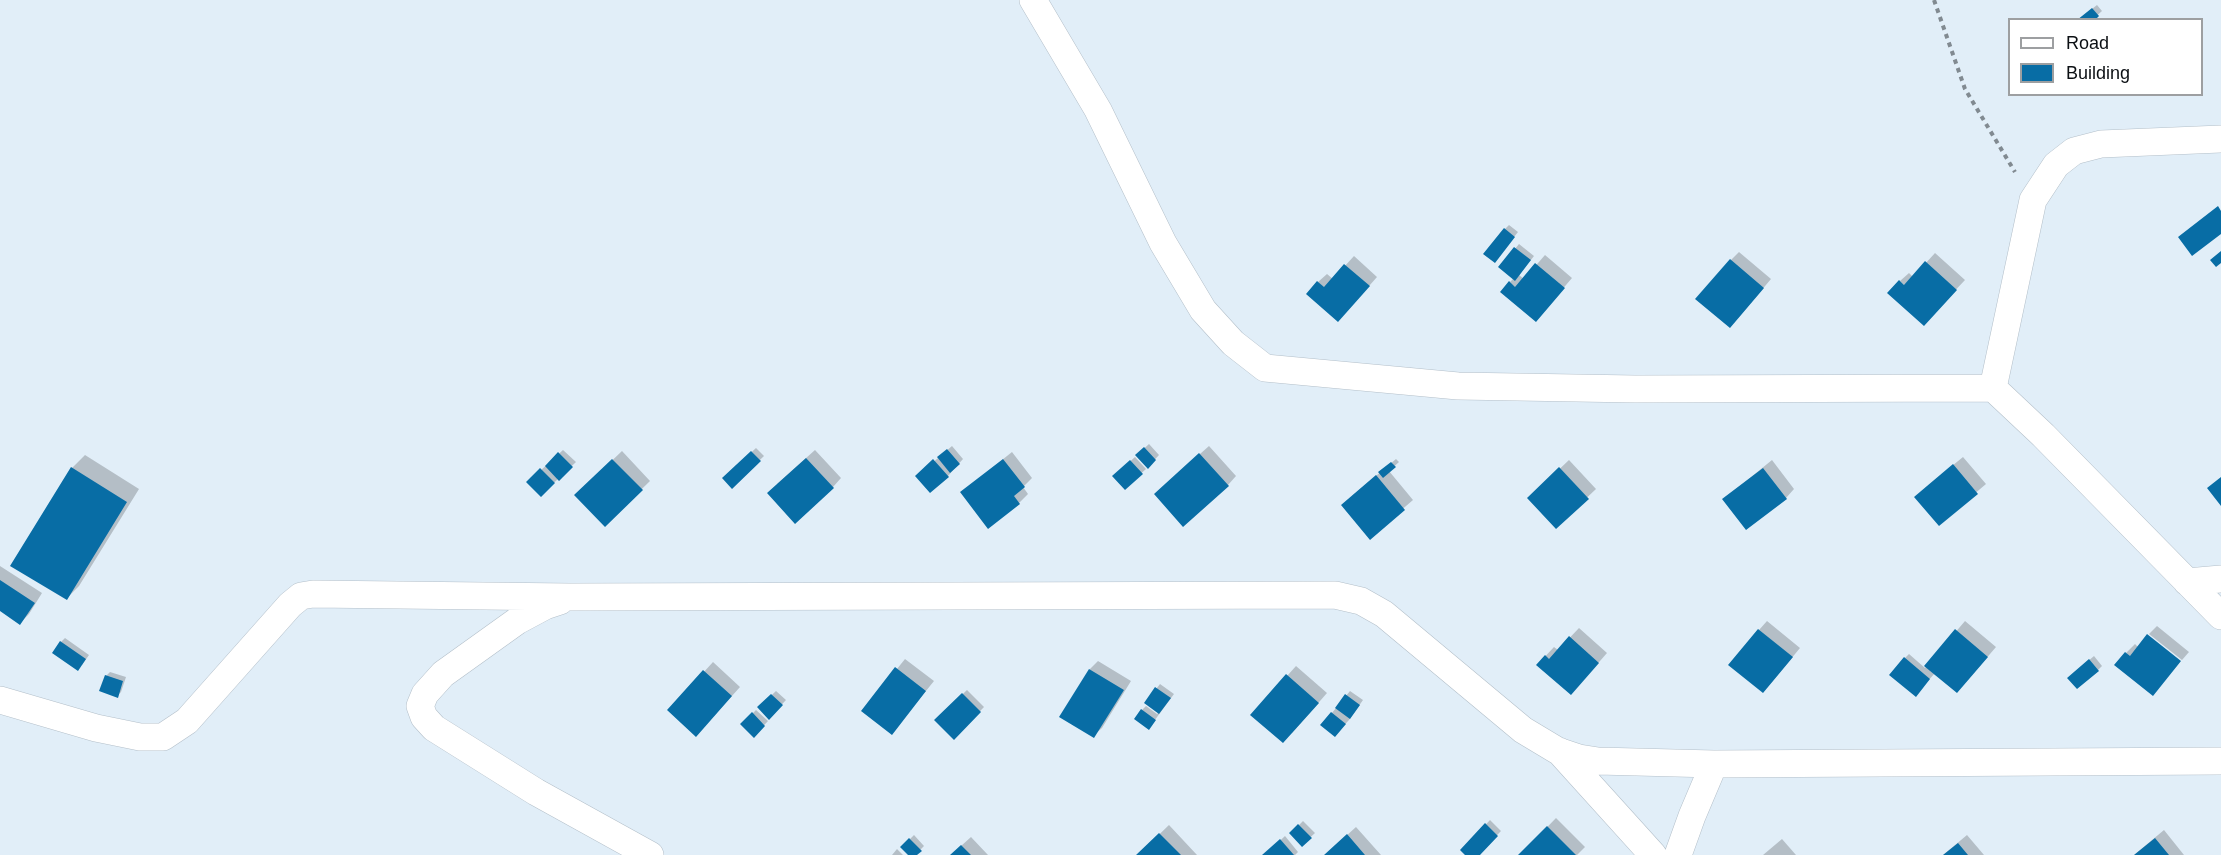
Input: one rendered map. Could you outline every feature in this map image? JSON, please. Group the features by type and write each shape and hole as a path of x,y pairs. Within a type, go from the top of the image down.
{"street":[{"path":"1033,0 1098,110 1162,243 1203,310 1233,343 1265,368 1458,386 1635,389 1993,388 2043,435 2221,616"},
{"path":"1993,388 2033,200 2056,165 2074,150 2101,144 2221,139"},
{"path":"2187,582 2221,579"},
{"path":"0,700 96,728 140,737 163,737 187,722 290,605 301,596 325,594 570,597 1335,596 1361,602 1384,614 1523,730 1558,751 1579,758 1598,761 1714,764 2221,761"},
{"path":"570,597 545,606 518,621 452,668 425,694 420,706 424,717 434,728 536,792 650,855"},
{"path":"1558,751 1653,855"},
{"path":"1678,855 1714,764"}],"path":[{"path":"1934,0 1965,89 2033,200"}],"building":[{"path":"2092,8 2099,16 2097,18 2080,18"},
{"path":"2218,206 2221,211 2221,234 2192,256 2178,237"},
{"path":"1504,228 1515,237 1495,263 1483,254"},
{"path":"1514,247 1531,260 1515,281 1498,267"},
{"path":"2221,251 2221,263 2216,267 2210,260"},
{"path":"1730,259 1764,288 1730,328 1695,299"},
{"path":"1925,261 1957,290 1924,326 1887,293 1899,280 1904,285"},
{"path":"1535,263 1565,288 1536,322 1500,292 1509,281 1515,287"},
{"path":"1344,264 1370,286 1338,322 1306,294 1317,281 1324,287"},
{"path":"1144,447 1156,460 1148,469 1135,455"},
{"path":"947,449 960,464 950,473 937,457"},
{"path":"751,451 761,461 732,489 722,478"},
{"path":"558,452 573,467 559,481 545,466"},
{"path":"1199,453 1229,486 1183,527 1154,494"},
{"path":"806,458 834,488 795,524 767,493"},
{"path":"612,459 643,490 605,527 574,495"},
{"path":"933,459 949,477 930,493 915,476"},
{"path":"1003,459 1025,487 1014,496 1020,504 988,529 960,492"},
{"path":"1130,460 1143,474 1125,490 1112,476"},
{"path":"1391,462 1396,467 1383,478 1378,472"},
{"path":"1953,464 1978,494 1939,526 1914,497"},
{"path":"71,467 127,502 67,600 10,566"},
{"path":"1559,467 1589,499 1556,529 1527,498"},
{"path":"540,468 555,483 541,497 526,482"},
{"path":"1763,468 1787,499 1746,530 1722,499"},
{"path":"1376,475 1405,510 1370,540 1341,505"},
{"path":"2221,477 2221,506 2207,488"},
{"path":"0,580 35,603 20,625 0,611"},
{"path":"1758,629 1793,657 1763,693 1728,665"},
{"path":"1955,629 1988,657 1957,693 1924,666"},
{"path":"2147,634 2181,661 2153,696 2114,665 2125,652 2130,656"},
{"path":"1569,636 1599,663 1571,695 1536,665 1545,655 1549,659"},
{"path":"60,641 86,659 78,671 52,653"},
{"path":"1904,657 1930,679 1916,697 1889,675"},
{"path":"2089,659 2099,671 2077,689 2067,678"},
{"path":"895,667 926,691 892,735 861,711"},
{"path":"1089,669 1124,690 1094,738 1059,717"},
{"path":"703,670 732,696 696,737 667,710"},
{"path":"1286,674 1319,703 1283,743 1250,715"},
{"path":"105,675 123,681 118,698 99,691"},
{"path":"1155,687 1171,698 1159,714 1144,703"},
{"path":"962,693 981,712 954,740 934,720"},
{"path":"771,694 783,705 769,720 757,707"},
{"path":"1345,694 1360,705 1350,719 1335,708"},
{"path":"1141,709 1156,720 1149,730 1134,719"},
{"path":"752,712 765,726 754,738 740,724"},
{"path":"1331,712 1346,724 1335,737 1320,725"},
{"path":"1485,823 1498,836 1480,855 1465,855 1460,850"},
{"path":"1298,824 1312,838 1302,847 1289,833"},
{"path":"1547,826 1576,855 1518,855"},
{"path":"1159,833 1181,855 1136,855"},
{"path":"1347,834 1365,855 1324,855"},
{"path":"909,838 922,851 917,855 908,855 900,847"},
{"path":"2155,838 2169,855 2134,855"},
{"path":"1280,839 1294,855 1262,855"},
{"path":"1958,843 1968,855 1943,855"},
{"path":"961,845 971,855 950,855"}]}
